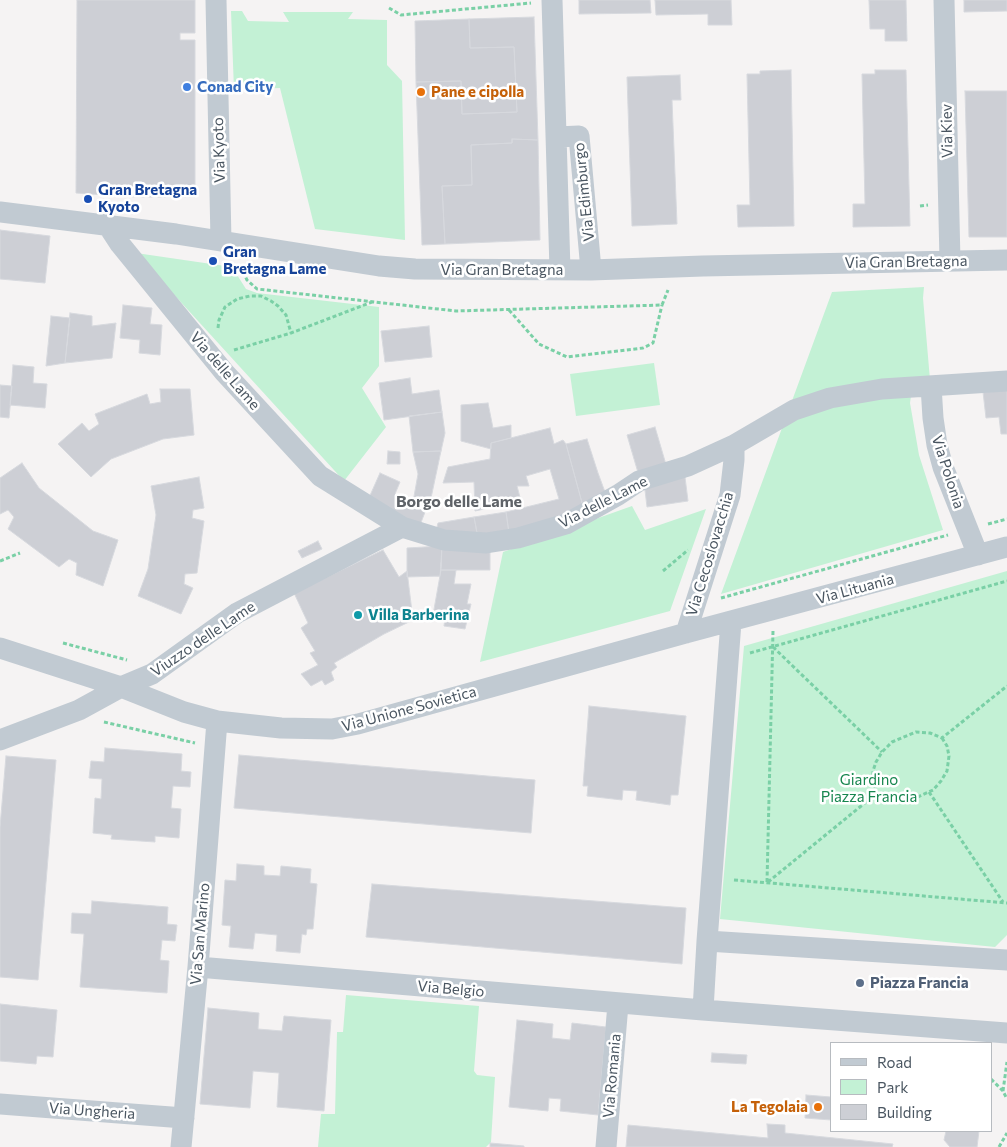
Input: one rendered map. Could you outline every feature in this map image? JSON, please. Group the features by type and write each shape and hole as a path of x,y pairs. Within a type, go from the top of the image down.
{"street":[{"name":"Via Kyoto","path":"216,0 222,241"},
{"name":"Via Edimburgo","path":"552,0 560,270"},
{"name":"Via Kiev","path":"944,0 950,261"},
{"name":"Via Edimburgo","path":"556,137 579,136 591,270"},
{"name":"Via Gran Bretagna","path":"0,212 107,224 379,266 415,269 591,270 1007,260"},
{"name":"Via delle Lame","path":"107,224 120,244 320,476 402,528 444,540 486,544 518,538 566,524 639,481 688,466 734,445 781,416 820,400 854,392 882,389 1007,381"},
{"name":"Via Polonia","path":"931,386 935,431 941,459 978,555"},
{"name":"Via Cecoslovacchia","path":"686,634 730,495 734,445"},
{"name":"Viuzzo delle Lame","path":"0,740 79,710 122,687 152,674 237,613 402,528"},
{"name":"Via Lituania","path":"731,622 1007,548"},
{"name":"Via Unione Sovietica","path":"0,648 122,687 175,708 217,721 318,730 346,727 731,622"},
{"path":"731,622 707,941 704,1010 1007,1033"},
{"name":"Via San Marino","path":"181,1147 198,967 217,721"},
{"path":"707,941 1007,960"},
{"name":"Via Belgio","path":"198,967 704,1010"},
{"name":"Via Romania","path":"606,1147 618,1004"},
{"name":"Via Ungheria","path":"0,1104 184,1118"}],"path":[{"path":"389,8 402,15 552,0"},
{"path":"920,206 928,205"},
{"path":"257,289 261,296"},
{"path":"291,333 286,315 272,301 261,296 244,298 225,307 218,320 217,335 220,361 374,302"},
{"path":"509,310 539,344 567,357 643,348 653,342 662,305"},
{"path":"984,526 1007,519"},
{"path":"717,599 956,533"},
{"path":"0,561 20,553"},
{"path":"743,655 1007,581"},
{"path":"767,882 774,610"},
{"path":"773,647 882,752"},
{"path":"942,738 1007,686"},
{"path":"102,721 198,744"},
{"path":"916,732 930,733 942,738 947,746 949,756 947,771 941,781 929,792 911,800 888,799 877,793 873,781 876,762 882,752 892,742 916,732"},
{"path":"929,792 1005,903"},
{"path":"767,882 877,793"},
{"path":"725,879 1005,903"},
{"path":"1003,1091 1007,1062"},
{"path":"992,1080 1003,1091 1007,1099"},
{"path":"999,1147 1007,1133"}],"green space":[{"path":"231,11 242,11 248,21 289,22 283,12 353,12 348,19 387,20 387,65 402,81 405,240 315,229 280,88 234,90"},
{"path":"136,253 232,267 246,289 257,293 379,307 379,366 362,388 386,427 344,481"},
{"path":"924,287 923,298 930,380 913,381 910,403 919,455 943,530 721,594 832,292"},
{"path":"654,363 660,405 576,416 570,374"},
{"path":"632,506 645,530 706,509 670,611 480,662 503,552"},
{"name":"Giardino Piazza Francia","path":"1007,571 1007,935 995,947 720,919 744,646"},
{"path":"346,995 479,1006 474,1071 477,1075 495,1077 491,1142 486,1147 318,1147 321,1114 335,1114 337,1032 343,1032"}],"building":[{"path":"77,0 195,0 195,33 180,33 180,40 195,40 195,197 136,197 76,193"},
{"path":"579,0 650,0 651,13 579,14"},
{"path":"655,0 731,0 732,25 708,25 708,14 656,15"},
{"path":"869,0 906,0 907,41 885,41 885,29 870,29"},
{"path":"964,0 1007,0 1007,11 964,12"},
{"path":"534,17 538,140 512,139 512,143 471,145 472,185 442,186 445,244 422,245 416,82 461,81 462,114 517,112 514,47 470,48 469,19"},
{"path":"469,19 470,48 514,47 517,112 462,114 461,81 416,82 415,21"},
{"path":"791,70 794,226 738,227 737,205 750,205 747,74 760,74 760,71"},
{"path":"875,70 906,70 910,226 853,227 853,204 865,204 862,74 875,74"},
{"path":"680,75 681,100 672,100 677,224 632,226 627,77"},
{"path":"965,91 1007,91 1007,237 969,237"},
{"path":"512,139 538,140 540,240 445,244 442,186 472,185 471,145 512,143"},
{"path":"0,230 50,236 45,283 0,279"},
{"path":"123,305 152,308 150,324 162,325 160,355 139,353 140,340 120,338"},
{"path":"70,313 92,316 92,326 116,323 112,358 65,363"},
{"path":"51,316 70,318 65,363 46,366"},
{"path":"429,326 432,357 385,362 381,331"},
{"path":"13,365 34,367 33,383 47,384 45,408 10,405"},
{"path":"410,378 412,394 439,390 442,412 384,420 379,383"},
{"path":"0,385 12,386 9,418 0,417"},
{"path":"160,389 190,389 194,435 163,439 111,459 91,477 58,444 82,423 89,431 99,424 95,414 147,394 150,404 161,402"},
{"path":"1007,390 1007,434 1001,434 999,417 986,418 983,392"},
{"path":"488,403 493,428 511,425 511,438 491,443 491,449 461,441 461,405"},
{"path":"442,412 445,433 441,451 413,452 409,416"},
{"path":"655,427 667,468 639,476 627,435"},
{"path":"550,428 554,444 563,440 566,444 584,510 509,533 506,512 559,499 550,469 526,476 529,486 517,486 521,501 475,511 474,482 443,483 448,467 490,459 491,443"},
{"path":"587,439 605,492 584,510 566,444"},
{"path":"388,451 400,452 400,464 387,464"},
{"path":"441,451 431,498 427,507 413,502 418,474 413,452"},
{"path":"22,463 39,488 93,531 118,540 103,586 76,575 77,563 69,559 59,567 8,529 14,517 8,510 0,514 0,478"},
{"path":"380,473 400,482 395,494 427,507 420,525 368,500"},
{"path":"199,477 204,508 193,510 192,518 204,521 197,573 185,574 184,584 193,588 181,614 138,596 148,569 156,515 151,486"},
{"path":"685,477 688,501 647,507 644,482"},
{"path":"506,512 509,533 478,538 474,517"},
{"path":"474,517 478,538 436,531 438,523"},
{"path":"318,541 322,549 302,558 298,551"},
{"path":"442,546 490,547 490,570 441,570"},
{"path":"442,546 440,576 407,577 407,548"},
{"name":"Villa Barberina","path":"383,550 399,577 407,571 413,620 384,634 334,663 337,667 331,672 334,680 325,685 322,680 311,686 301,674 318,665 310,653 315,651 301,628 308,623 294,593"},
{"path":"441,570 456,570 454,584 471,584 467,604 471,604 465,629 444,626 445,617 433,615"},
{"path":"589,706 686,716 678,795 671,795 670,805 636,800 637,791 623,790 622,800 587,796 588,786 583,786"},
{"path":"105,748 182,754 181,771 191,772 190,787 173,786 171,808 181,809 179,838 155,836 155,842 111,839 112,835 93,833 95,798 101,799 102,779 89,778 91,761 104,762"},
{"path":"239,755 535,780 531,833 234,808"},
{"path":"6,756 56,760 38,980 0,977 0,827"},
{"path":"237,864 264,866 264,875 280,876 281,866 311,869 310,883 317,884 313,929 307,929 306,935 302,934 300,953 276,951 277,935 255,933 253,949 229,947 231,926 222,925 225,880 236,881"},
{"path":"372,884 686,908 682,964 366,937"},
{"path":"92,901 168,907 167,924 177,925 175,941 162,940 160,960 169,961 167,993 80,987 84,934 71,933 72,913 91,914"},
{"path":"0,1004 57,1010 53,1057 37,1056 36,1064 0,1061"},
{"path":"208,1008 259,1013 258,1029 282,1031 284,1016 331,1020 324,1111 277,1107 279,1073 253,1071 250,1108 200,1104"},
{"path":"517,1020 553,1024 552,1038 570,1040 572,1023 606,1027 598,1115 560,1111 561,1099 549,1098 548,1111 509,1107"},
{"path":"712,1053 747,1055 746,1064 711,1062"},
{"name":"La Tegolaia","path":"806,1095 830,1097 830,1120 805,1118"},
{"path":"767,1124 785,1125 785,1133 893,1144 892,1147 626,1147 628,1125 768,1138"},
{"path":"946,1132 979,1132 977,1147 950,1147 944,1140"},
{"path":"490,1143 524,1146 524,1147 490,1147"}],"place":[{"name":"Conad City","path":"187,87"},
{"name":"Pane e cipolla","path":"421,92"},
{"name":"Gran Bretagna Kyoto","path":"88,199"},
{"name":"Gran Bretagna Lame","path":"213,261"},
{"name":"Villa Barberina","path":"358,615"},
{"name":"Piazza Francia","path":"860,983"},
{"name":"La Tegolaia","path":"818,1107"}],"district":[{"name":"Borgo delle Lame","path":"459,502"}]}
